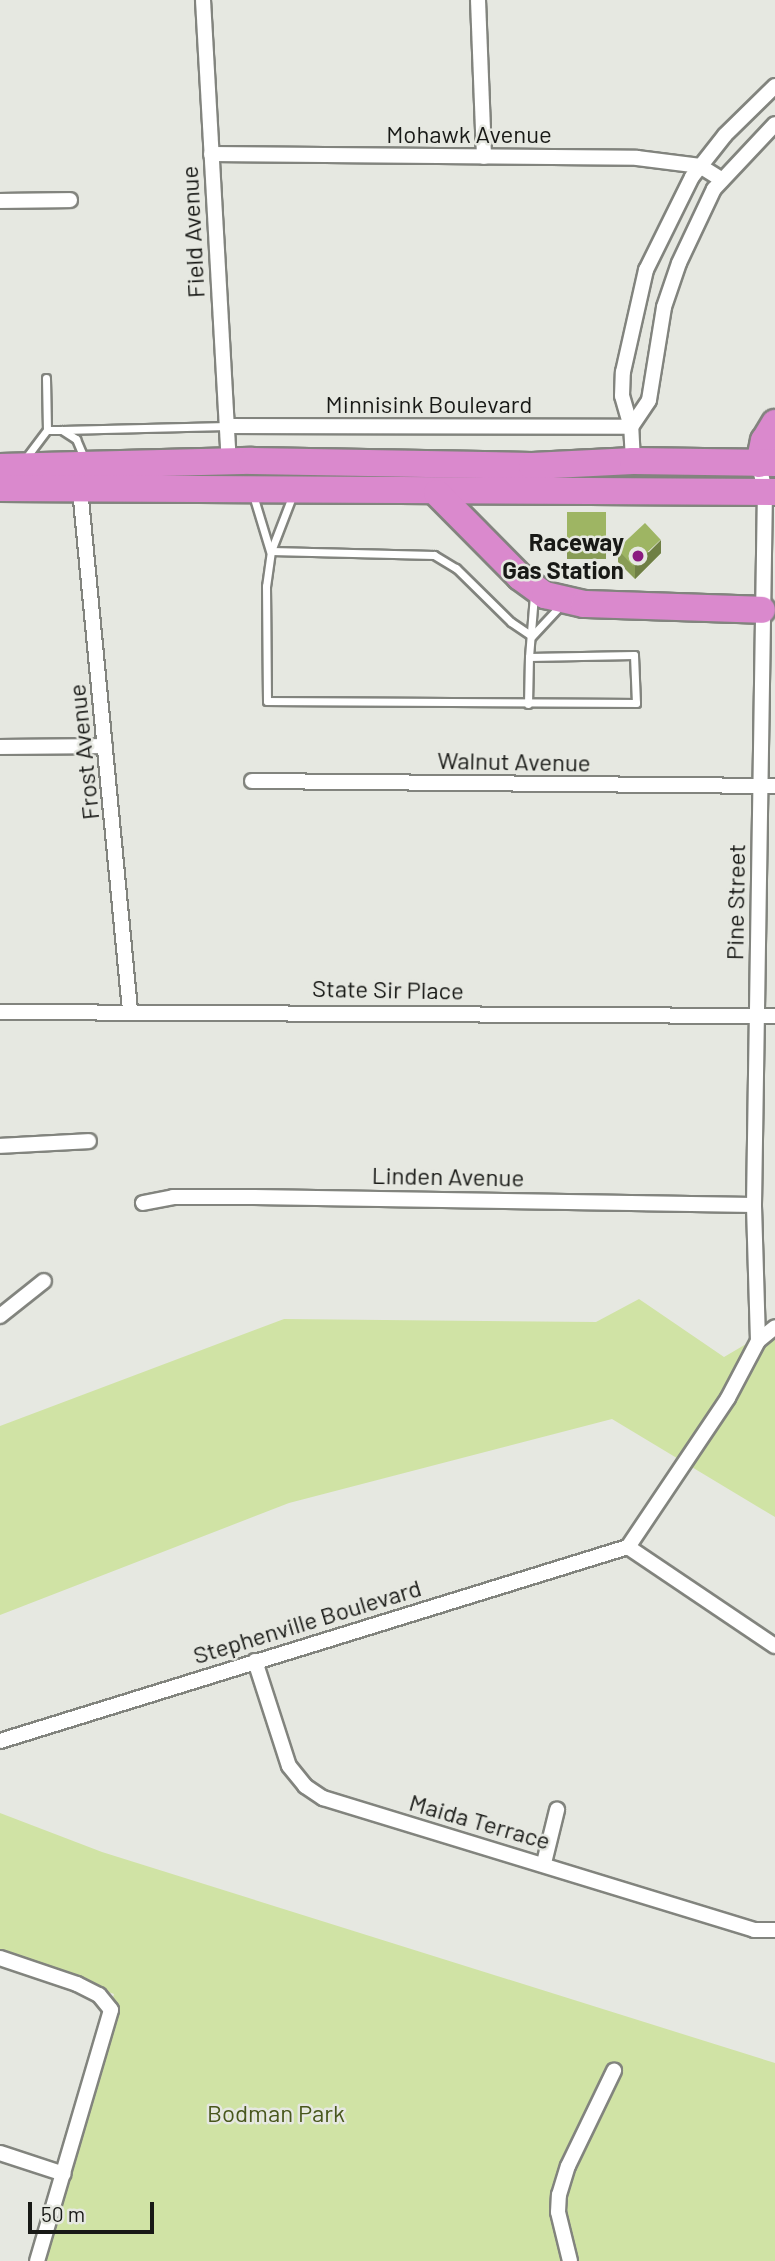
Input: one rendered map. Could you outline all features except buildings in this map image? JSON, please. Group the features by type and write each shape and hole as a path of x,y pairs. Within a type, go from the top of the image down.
{"highway":[{"path":"0,488 229,462 532,466 633,461 767,463 764,441 775,423"},
{"path":"10,466 84,477 251,489 437,494 770,492"},
{"path":"437,494 534,588 565,601 762,610"}],"street":[{"name":"Field Avenue","path":"203,0 229,462"},
{"path":"478,0 484,157"},
{"path":"633,461 631,427 622,396 634,307 662,230 700,166 775,86"},
{"path":"631,427 649,400 664,307 679,263 722,180 775,124"},
{"name":"Mohawk Avenue","path":"211,154 637,158 700,166 722,180"},
{"path":"0,201 70,200"},
{"name":"Minnisink Boulevard","path":"227,426 631,427"},
{"name":"Pine Street","path":"758,1341 754,1205 762,610 770,492 767,463"},
{"name":"Frost Avenue","path":"84,477 130,1010"},
{"path":"0,747 106,746"},
{"name":"Walnut Avenue","path":"252,781 775,786"},
{"name":"State Sir Place","path":"0,1012 130,1010 775,1016"},
{"path":"0,1146 89,1141"},
{"name":"Linden Avenue","path":"143,1203 173,1196 754,1205"},
{"path":"0,1316 44,1281"},
{"path":"775,1327 758,1341 728,1398 628,1547 775,1646"},
{"name":"Stephenville Boulevard","path":"0,1741 628,1547"},
{"name":"Maida Terrace","path":"255,1661 289,1766 305,1786 323,1798 544,1863 754,1930 775,1930"},
{"path":"544,1863 557,1810"},
{"path":"0,1958 99,1995 107,2002 112,2020 37,2261"},
{"path":"570,2261 558,2212 559,2195 568,2166 614,2071"},
{"path":"0,2153 64,2174"}],"lane":[{"path":"46,378 47,430"},
{"path":"10,466 47,430 227,426"},
{"path":"62,430 76,439 84,477"},
{"path":"251,489 271,551"},
{"path":"295,490 271,551 266,586 267,701 636,703 634,655 529,657"},
{"path":"271,551 435,555 456,568 511,622 532,636"},
{"path":"528,704 534,588"},
{"path":"532,636 565,601"}],"green space":[{"path":"639,1299 724,1357 775,1327 775,1517 612,1419 289,1503 0,1615 0,1426 284,1319 596,1322"},
{"name":"Bodman Park","path":"0,1813 102,1852 775,2063 775,2261 35,2261 114,1994 0,1954"}],"place":[{"name":"Raceway Gas Station","path":"638,556"}]}
